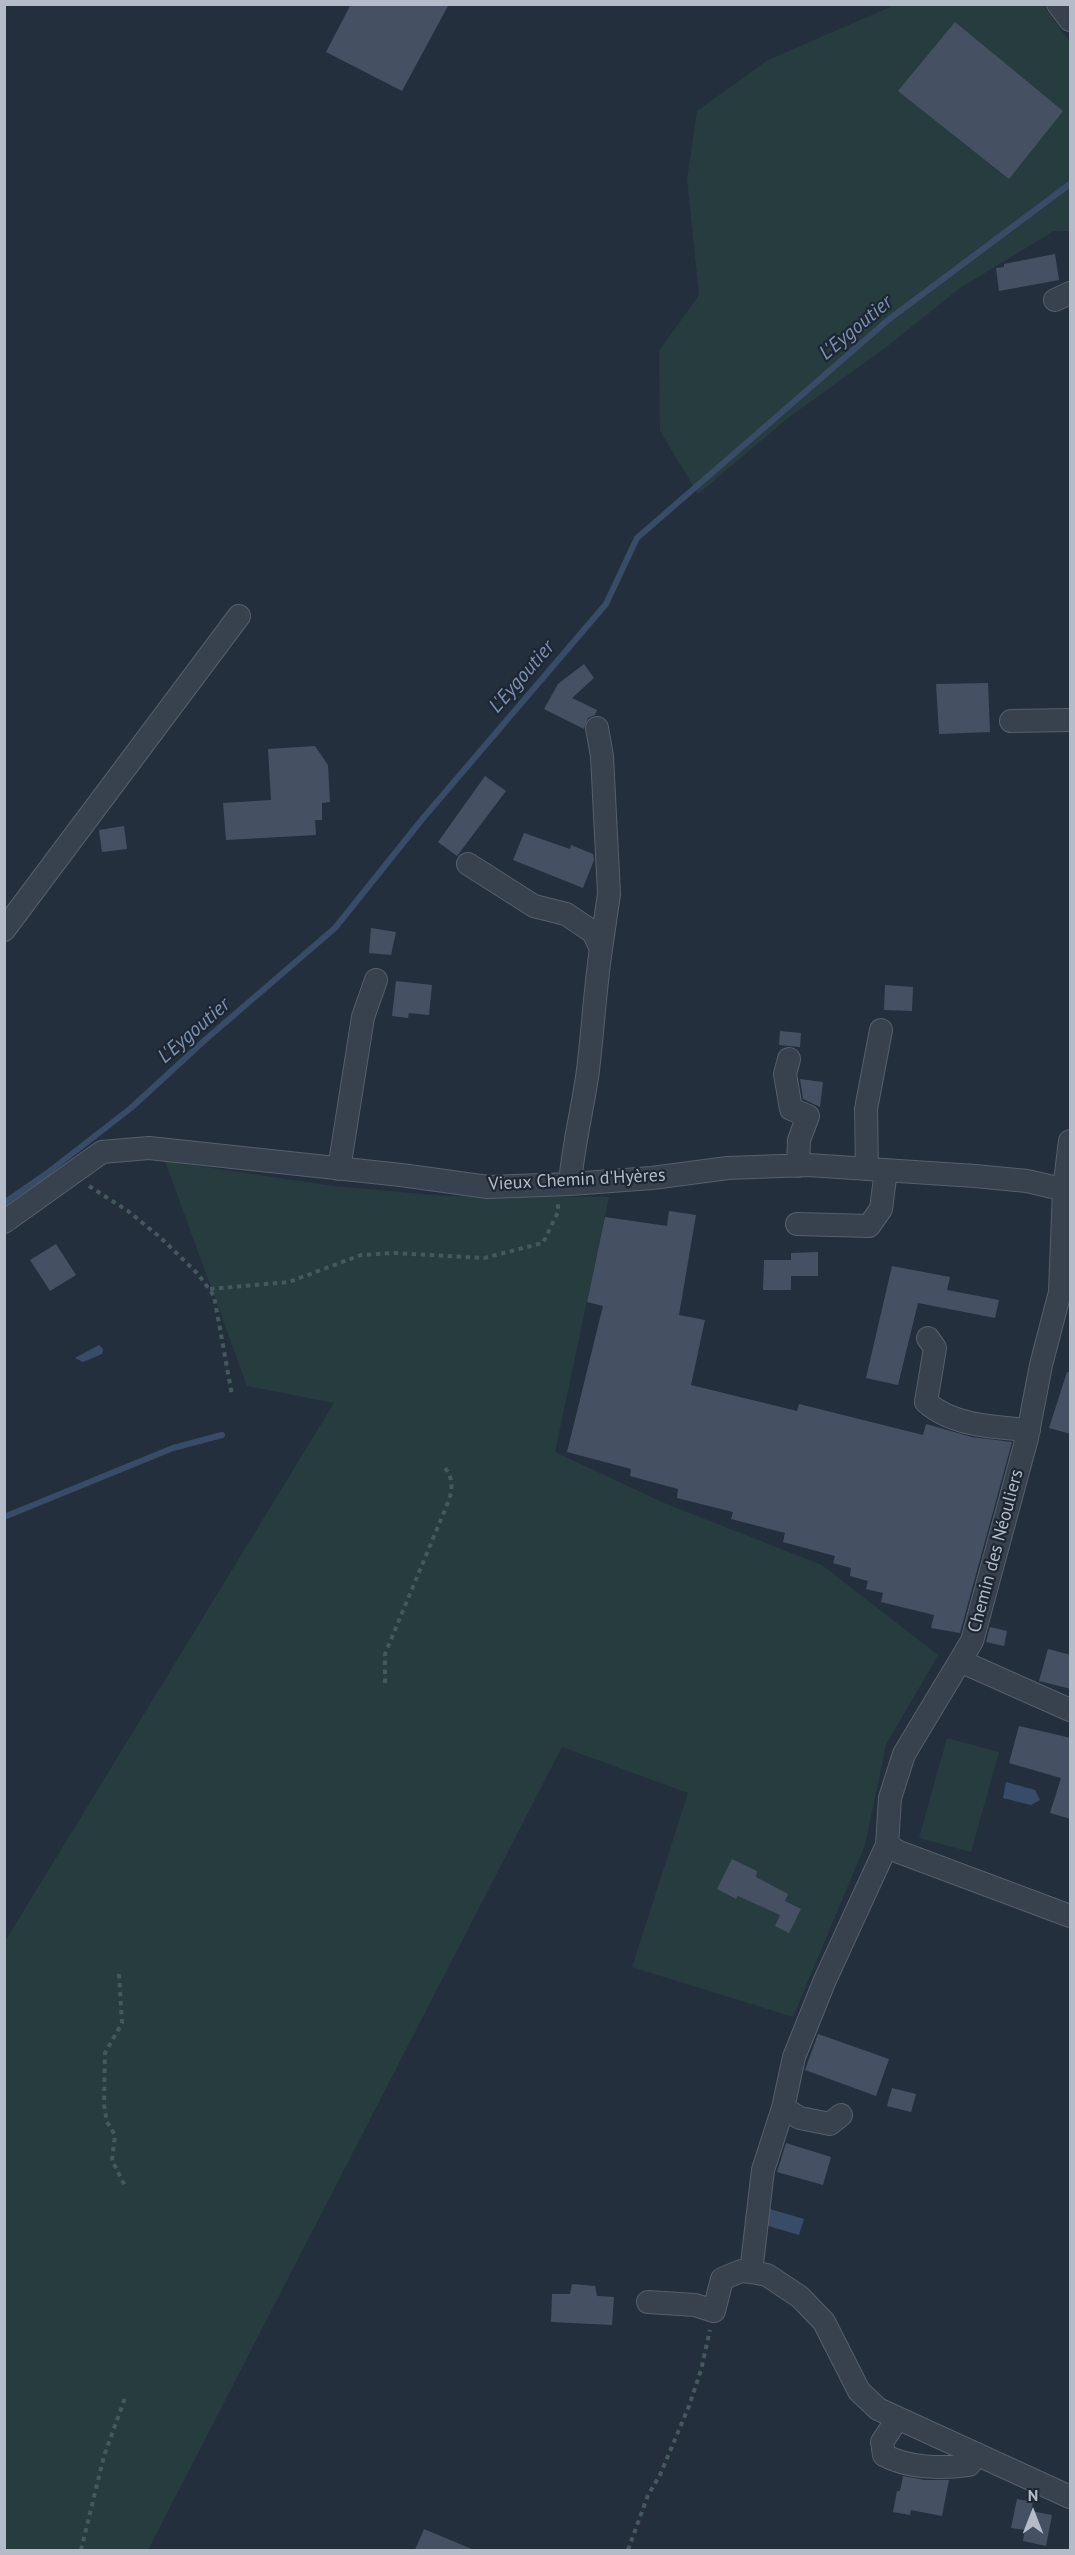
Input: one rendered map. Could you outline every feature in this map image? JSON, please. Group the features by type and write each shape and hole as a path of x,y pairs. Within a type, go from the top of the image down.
{"street":[{"path":"1058,4 1071,20"},
{"path":"4,930 239,616"},
{"path":"1011,721 1071,720"},
{"path":"564,1184 586,1079 609,894 602,756 597,728"},
{"path":"468,864 534,906 566,914 592,932 601,950"},
{"path":"339,1169 363,1017 376,980"},
{"path":"797,1224 869,1226 881,1209 866,1109 881,1030"},
{"path":"789,1059 784,1074 791,1109 808,1116 799,1140 798,1166"},
{"name":"Chemin des Néouliers","path":"887,1845 890,1798 904,1755 972,1641 1029,1430 1041,1365 1060,1292 1071,1141"},
{"name":"Vieux Chemin d'Hyères","path":"4,1222 102,1152 149,1148 488,1187 652,1178 728,1168 798,1166 876,1169 1027,1181 1067,1190"},
{"path":"928,1338 935,1348 926,1402 935,1410 963,1421 1029,1430"},
{"path":"960,1661 1071,1710"},
{"path":"751,2272 763,2170 783,2108 794,2057 803,2031 887,1845 899,1852 1071,1916"},
{"path":"783,2108 800,2118 830,2124 841,2115"},
{"path":"648,2302 695,2305 714,2311 722,2279 741,2271 767,2276 800,2297 824,2322 859,2391 878,2409 1071,2497"},
{"path":"898,2418 882,2442 884,2455 896,2462 952,2468 969,2465 977,2454"}],"path":[{"path":"70,1174 128,1211 161,1238 210,1289 214,1296 232,1395"},
{"path":"210,1289 289,1282 361,1256 395,1253 484,1258 543,1243 558,1212 564,1184"},
{"path":"385,1683 385,1654 451,1493 453,1485 448,1470 442,1465"},
{"path":"119,1974 122,2023 105,2053 104,2106 107,2121 115,2135 112,2160 125,2186"},
{"path":"628,2550 648,2495 660,2475 689,2406 701,2370 714,2311"},
{"path":"81,2550 104,2456 125,2398"}],"green space":[{"path":"1042,4 1070,42 1070,231 1054,231 960,288 885,348 788,418 698,494 660,431 659,351 699,295 687,179 697,111 768,60 895,5"},
{"path":"165,1161 333,1186 445,1196 609,1197 555,1452 664,1503 822,1565 938,1655 886,1745 865,1845 793,2017 632,1967 688,1793 562,1747 148,2550 5,2550 4,1943 334,1403 247,1386"},
{"path":"947,1738 999,1752 971,1852 919,1838"}],"water":[{"path":"99,1345 103,1349 102,1354 83,1362 75,1358"},
{"path":"1006,1782 1035,1790 1040,1800 1031,1805 1003,1798"},
{"path":"770,2209 804,2219 799,2235 765,2225"}],"building":[{"path":"351,4 449,4 402,91 326,52"},
{"path":"955,22 1063,111 1009,179 898,91"},
{"path":"1055,254 1059,280 999,291 996,268 1004,267 1004,264"},
{"path":"584,664 594,678 572,698 597,710 595,715 588,718 584,729 544,709 558,684"},
{"path":"988,683 990,732 939,734 936,684"},
{"path":"315,746 328,765 330,802 322,803 322,820 315,820 316,835 226,840 223,803 271,800 268,749"},
{"path":"485,776 506,791 457,856 438,842"},
{"path":"124,826 127,849 102,852 99,830"},
{"path":"524,833 570,849 571,845 593,854 594,860 583,888 513,860"},
{"path":"371,928 396,932 391,955 369,953"},
{"path":"396,981 432,985 429,1015 409,1013 408,1018 392,1016"},
{"path":"885,985 913,987 912,1011 884,1010"},
{"path":"780,1031 801,1033 800,1047 779,1045"},
{"path":"800,1079 823,1082 820,1107 803,1099"},
{"path":"669,1211 696,1215 679,1315 705,1320 691,1385 797,1411 799,1404 923,1435 926,1424 972,1437 1012,1442 960,1633 931,1628 934,1615 881,1602 883,1593 866,1589 868,1581 850,1576 851,1568 833,1563 835,1556 783,1542 785,1533 731,1519 733,1512 677,1498 678,1489 630,1476 631,1469 567,1452 603,1306 587,1302 605,1217 667,1226"},
{"path":"56,1244 76,1275 50,1291 30,1260"},
{"path":"818,1252 818,1276 791,1276 791,1290 763,1290 764,1260 791,1260 791,1253"},
{"path":"892,1266 950,1277 947,1290 999,1300 995,1318 918,1303 898,1385 866,1378"},
{"path":"1067,1372 1071,1372 1071,1434 1049,1428"},
{"path":"990,1627 1007,1631 1004,1646 986,1642"},
{"path":"1048,1649 1071,1655 1071,1689 1039,1681"},
{"path":"1019,1726 1071,1738 1071,1819 1050,1813 1061,1778 1009,1763"},
{"path":"732,1859 757,1871 756,1877 788,1894 785,1901 801,1909 789,1933 775,1926 780,1915 738,1896 736,1899 717,1889"},
{"path":"818,2034 889,2059 876,2096 805,2070"},
{"path":"892,2088 916,2094 911,2112 887,2106"},
{"path":"786,2143 831,2157 823,2185 777,2172"},
{"path":"572,2284 595,2286 597,2296 614,2297 612,2325 551,2322 552,2294 570,2294"},
{"path":"903,2476 925,2480 949,2480 942,2516 911,2510 910,2515 893,2512"},
{"path":"1017,2499 1033,2502 1031,2511 1052,2515 1046,2546 1023,2541 1025,2530 1011,2528"},
{"path":"424,2529 474,2550 415,2550"}],"waterway":[{"name":"L'Eygoutier","path":"4,1203 46,1174 131,1108 205,1040 335,928 424,817 606,604 637,538 888,320 1070,184"},
{"path":"4,1517 173,1448 222,1435"}]}
